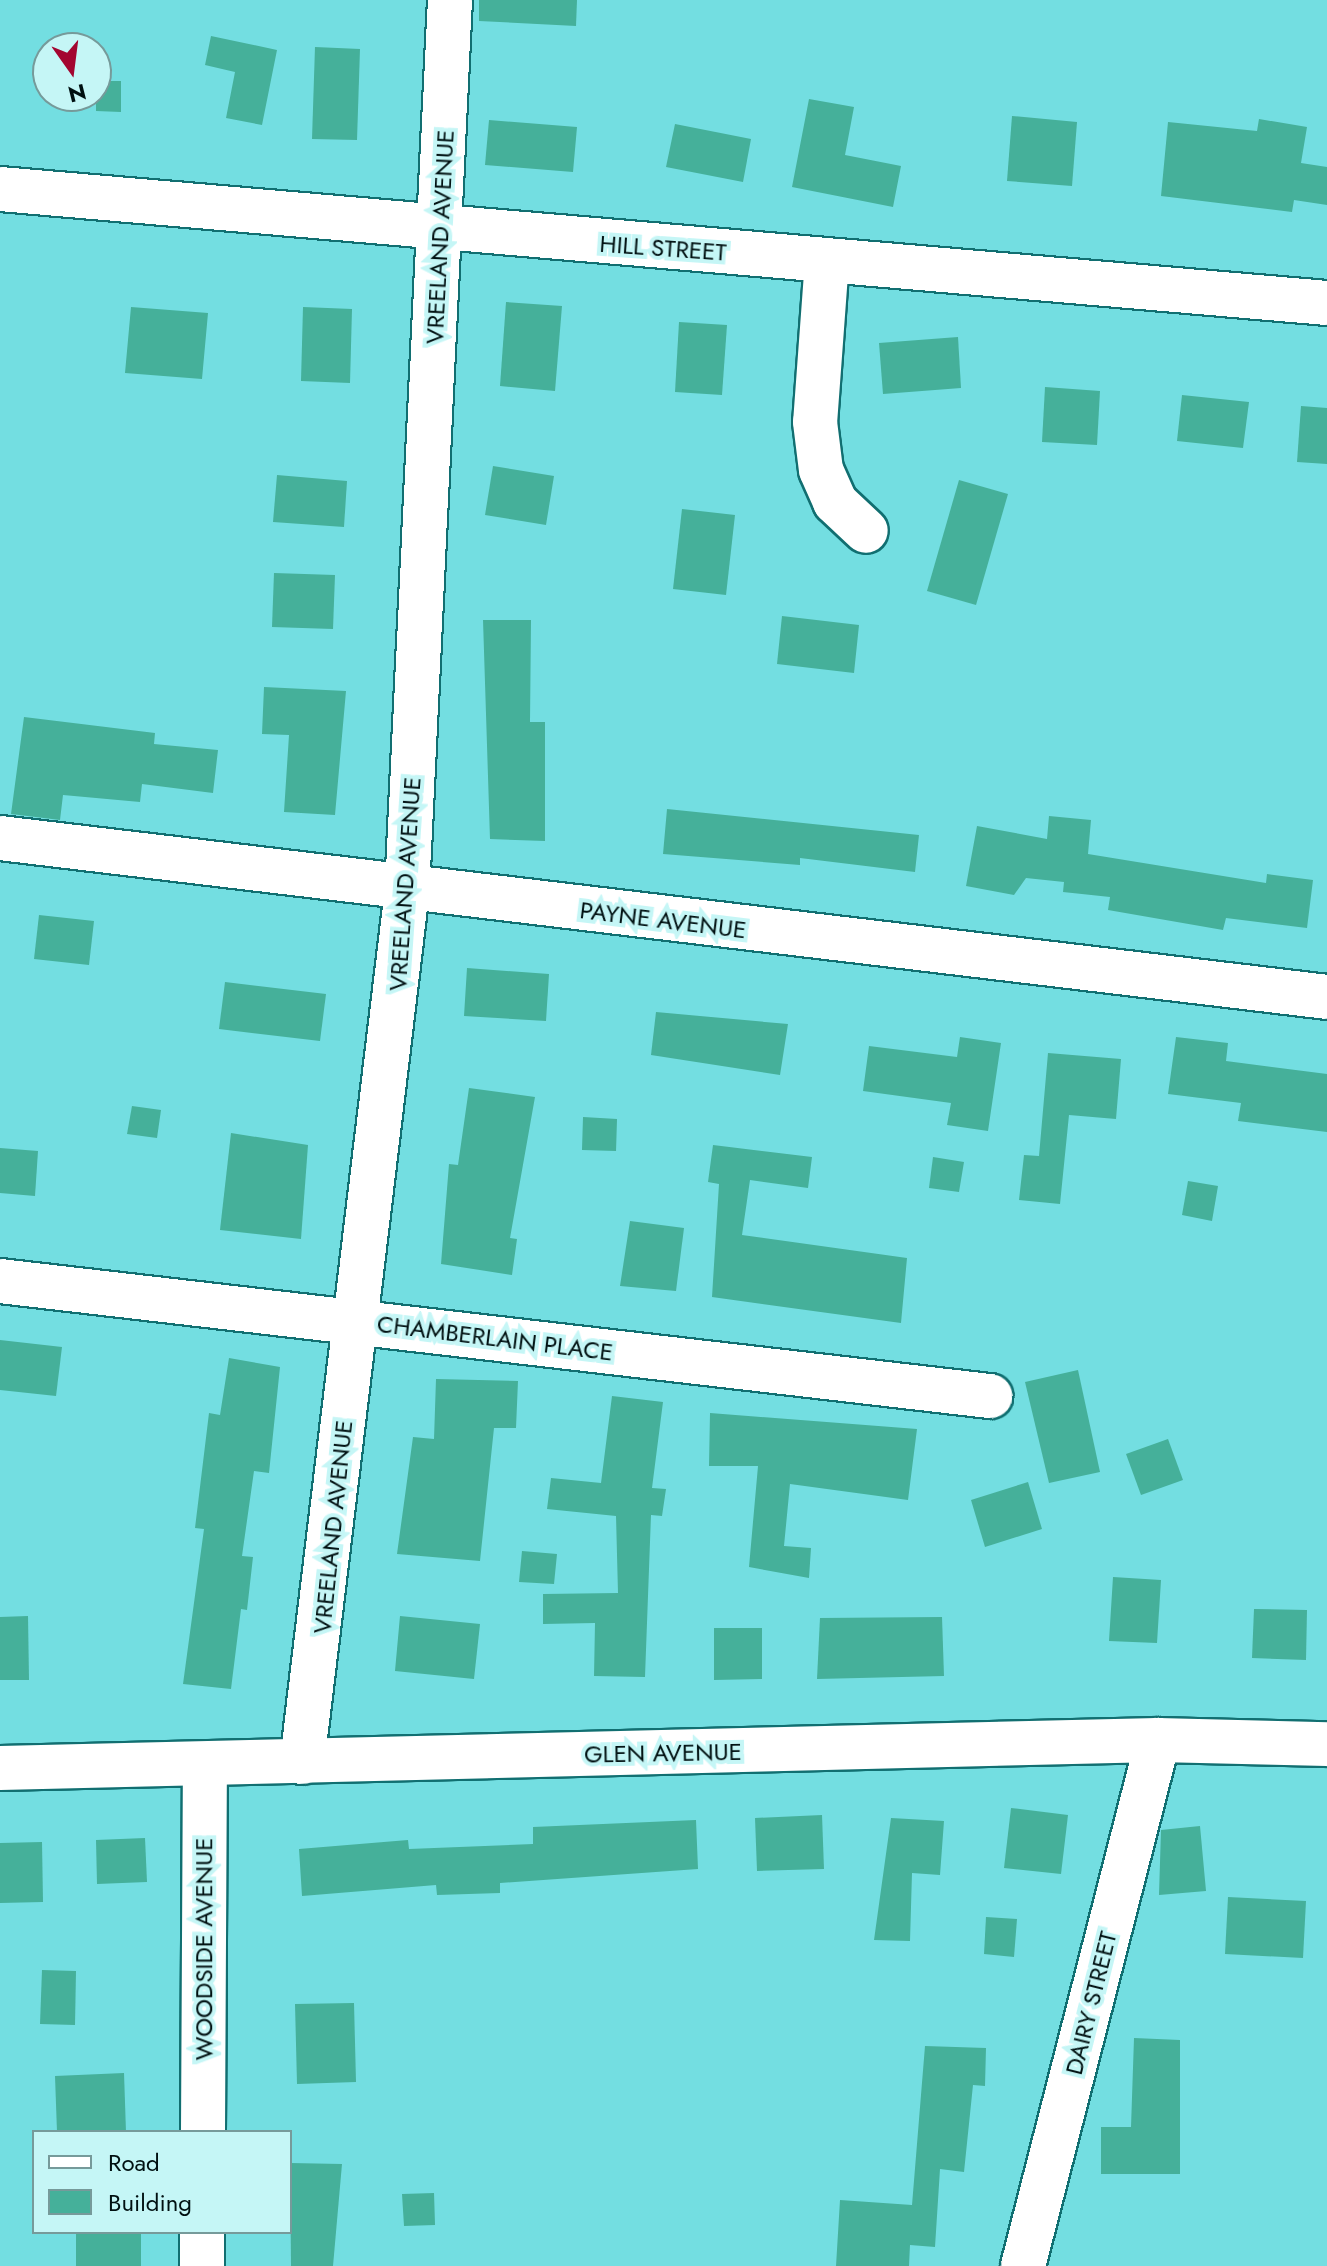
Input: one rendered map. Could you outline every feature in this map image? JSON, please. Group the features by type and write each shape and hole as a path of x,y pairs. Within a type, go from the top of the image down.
{"street":[{"name":"VREELAND AVENUE","path":"302,1762 324,1630 354,1321 384,1128 407,891 450,0"},
{"name":"HILL STREET","path":"0,189 441,232 827,260 1327,303"},
{"path":"827,260 815,422 821,470 835,502 866,531"},
{"name":"PAYNE AVENUE","path":"0,838 407,891 1327,997"},
{"name":"CHAMBERLAIN PLACE","path":"0,1281 990,1396"},
{"name":"GLEN AVENUE","path":"0,1768 205,1767 1158,1740 1327,1744"},
{"name":"DAIRY STREET","path":"1023,2266 1158,1740"},
{"name":"WOODSIDE AVENUE","path":"203,2130 205,1767"},
{"path":"202,2234 202,2266"}],"building":[{"path":"479,0 577,0 576,26 479,21"},
{"path":"211,36 277,50 262,125 226,118 235,72 205,65"},
{"path":"315,47 360,49 357,140 312,139"},
{"path":"112,81 121,81 121,112 112,112"},
{"path":"809,99 854,107 845,155 901,166 893,207 792,187"},
{"path":"1012,116 1077,122 1072,186 1007,181"},
{"path":"1259,119 1307,127 1301,163 1327,167 1327,205 1294,200 1292,212 1161,196 1168,122 1257,131"},
{"path":"489,120 577,127 573,172 485,165"},
{"path":"675,124 751,139 743,182 666,167"},
{"path":"506,302 562,306 555,391 500,386"},
{"path":"131,307 208,313 202,379 125,373"},
{"path":"303,307 352,309 350,383 301,381"},
{"path":"679,322 727,325 722,395 675,392"},
{"path":"958,337 961,388 883,394 879,343"},
{"path":"1045,387 1100,391 1097,445 1042,442"},
{"path":"1182,395 1249,402 1243,448 1177,441"},
{"path":"1301,406 1327,408 1327,464 1297,462"},
{"path":"493,466 554,476 546,525 485,515"},
{"path":"277,475 347,481 344,527 273,522"},
{"path":"959,480 1008,494 976,605 927,591"},
{"path":"682,509 735,515 726,595 673,589"},
{"path":"274,573 335,575 333,629 272,627"},
{"path":"782,616 859,625 854,673 777,664"},
{"path":"483,620 531,620 530,722 545,722 545,841 490,839"},
{"path":"264,687 346,691 335,815 284,812 289,735 262,734"},
{"path":"24,717 155,733 154,744 218,750 213,793 142,784 140,802 63,795 60,820 11,814"},
{"path":"667,809 919,835 915,872 800,858 800,865 663,854"},
{"path":"1049,816 1091,820 1088,854 1266,883 1267,874 1313,880 1307,928 1226,918 1223,930 1108,910 1110,897 1063,892 1064,882 1026,878 1014,895 966,886 977,826 1047,839"},
{"path":"39,915 94,921 89,965 34,959"},
{"path":"467,968 549,974 546,1021 464,1016"},
{"path":"225,982 326,994 320,1041 219,1029"},
{"path":"656,1012 788,1024 780,1075 651,1055"},
{"path":"960,1037 1001,1043 988,1131 947,1125 951,1103 863,1091 869,1046 957,1057"},
{"path":"1176,1037 1228,1043 1226,1061 1327,1074 1327,1132 1238,1121 1241,1103 1168,1094"},
{"path":"1048,1053 1121,1059 1116,1119 1069,1115 1060,1204 1019,1200 1024,1155 1039,1156"},
{"path":"469,1088 535,1097 510,1238 517,1239 512,1275 441,1264 449,1164 458,1165"},
{"path":"132,1106 161,1110 157,1138 127,1134"},
{"path":"583,1117 617,1119 616,1151 582,1150"},
{"path":"231,1133 308,1145 301,1239 220,1230"},
{"path":"713,1145 812,1157 808,1188 750,1180 742,1235 907,1258 901,1323 712,1297 719,1184 708,1182"},
{"path":"0,1148 38,1151 35,1196 0,1193"},
{"path":"933,1157 964,1162 959,1192 929,1188"},
{"path":"1188,1181 1218,1186 1212,1221 1182,1215"},
{"path":"630,1221 684,1228 676,1291 620,1286"},
{"path":"0,1340 62,1347 56,1396 0,1390"},
{"path":"229,1358 280,1367 269,1473 254,1471 242,1556 253,1557 247,1610 241,1609 231,1689 183,1684 204,1529 195,1528 209,1413 220,1415"},
{"path":"1078,1370 1100,1472 1049,1483 1025,1382"},
{"path":"436,1379 518,1381 516,1428 494,1428 480,1561 397,1554 413,1437 434,1439"},
{"path":"612,1396 663,1402 652,1488 666,1489 662,1516 651,1515 645,1677 594,1676 595,1623 543,1624 543,1594 618,1593 616,1516 547,1509 551,1478 601,1483"},
{"path":"710,1413 917,1429 908,1500 790,1484 784,1546 811,1548 809,1578 749,1567 758,1466 709,1466"},
{"path":"1168,1439 1183,1480 1141,1495 1126,1454"},
{"path":"1028,1482 1042,1529 985,1547 971,1500"},
{"path":"522,1551 557,1554 554,1584 519,1582"},
{"path":"1113,1577 1161,1580 1157,1643 1109,1641"},
{"path":"1254,1609 1307,1610 1306,1660 1252,1658"},
{"path":"28,1616 29,1680 0,1680 0,1617"},
{"path":"400,1616 480,1624 474,1679 395,1671"},
{"path":"942,1617 944,1676 817,1679 820,1618"},
{"path":"714,1628 762,1628 762,1679 714,1680"},
{"path":"1011,1808 1068,1815 1061,1874 1004,1868"},
{"path":"822,1815 824,1869 757,1871 755,1818"},
{"path":"891,1818 944,1821 940,1875 912,1873 910,1941 874,1940"},
{"path":"696,1820 698,1869 500,1883 500,1893 437,1895 436,1885 302,1896 299,1849 408,1840 409,1849 533,1844 533,1827"},
{"path":"1200,1826 1206,1891 1159,1895 1161,1830"},
{"path":"145,1838 147,1882 97,1884 96,1840"},
{"path":"42,1842 43,1902 0,1903 0,1843"},
{"path":"1228,1897 1306,1901 1303,1958 1225,1954"},
{"path":"986,1917 1017,1919 1014,1957 984,1954"},
{"path":"42,1970 76,1971 75,2025 40,2024"},
{"path":"354,2003 356,2082 297,2084 295,2004"},
{"path":"1134,2038 1180,2040 1180,2174 1101,2174 1101,2127 1131,2127"},
{"path":"925,2046 986,2048 985,2086 973,2085 964,2172 940,2169 935,2247 910,2245 909,2266 836,2266 840,2200 912,2205"},
{"path":"124,2073 126,2130 57,2130 55,2076"},
{"path":"292,2163 342,2164 333,2266 291,2266"},
{"path":"434,2193 435,2225 404,2226 402,2194"},
{"path":"76,2234 141,2234 141,2266 76,2266"}]}
